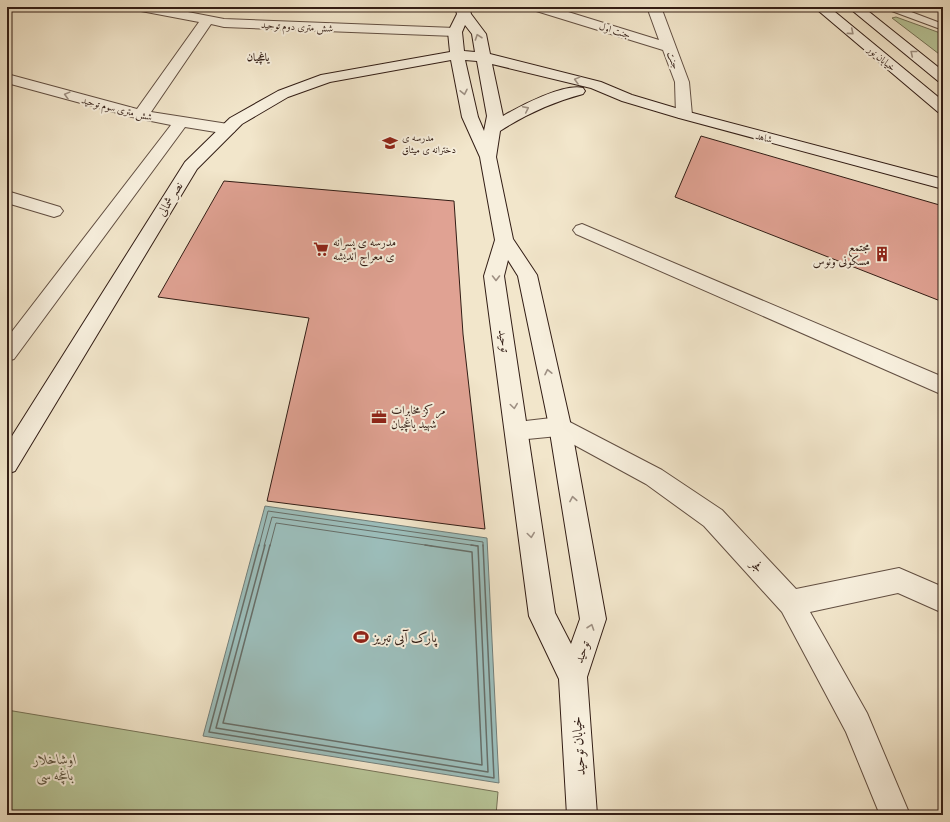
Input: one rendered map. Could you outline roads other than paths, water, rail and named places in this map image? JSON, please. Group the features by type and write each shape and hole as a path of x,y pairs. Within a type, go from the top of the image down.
{"street":[{"name":"شش متری دوم توحید","path":"141,7 231,24 455,32"},
{"name":"جنت اول","path":"538,7 669,47"},
{"name":"جنت","path":"654,7 682,82 684,115"},
{"name":"خیابان نور","path":"821,7 943,109"},
{"name":"خیابان نور","path":"855,7 943,78"},
{"name":"توحید","path":"463,10 455,32 458,61 470,117 488,157 504,240 527,274 560,426 593,619 573,677"},
{"name":"توحید","path":"463,10 479,34 495,116 488,157"},
{"path":"141,115 207,20"},
{"name":"نصر شمالی","path":"7,464 191,166 236,121 283,94 326,78 432,58 458,61"},
{"path":"458,61 484,63"},
{"name":"شاهد","path":"484,63 578,91 627,98"},
{"name":"شاهد","path":"484,63 596,85 627,98 684,115 902,173"},
{"name":"شش متری سوم توحید","path":"7,78 141,115 228,129"},
{"path":"493,130 509,118 533,106 563,94 578,91"},
{"path":"7,353 181,122"},
{"path":"902,173 943,176"},
{"path":"902,173 943,184"},
{"path":"7,198 54,211"},
{"path":"582,230 943,386"},
{"name":"توحید","path":"504,240 494,276 542,616 573,677"},
{"path":"517,431 560,426"},
{"name":"فجر","path":"560,426 654,477 713,518 791,603 856,723 896,815"},
{"path":"791,603 899,580 943,600"},
{"name":"خیابان توحید","path":"573,677 582,815"}],"lane":[{"path":"892,8 943,27"}],"water":[{"name":"پارک آبی تبریز","path":"265,506 487,538 499,783 203,736"}],"place":[{"name":"مدرسه ی دخترانه ی میثاق","path":"390,143"},
{"name":"مدرسه ی پسرانه ی معراج اندیشه","path":"321,249"},
{"name":"مجتمع مسکونی ونوس","path":"882,254"},
{"name":"مر کز مخابرات شهید یاغچیان","path":"379,417"},
{"name":"پارک آبی تبریز","path":"361,637"}],"district":[{"name":"یاغچیان","path":"258,57"}],"park label":[{"name":"اوشاخلار باغچه سی","path":"55,768"}]}
